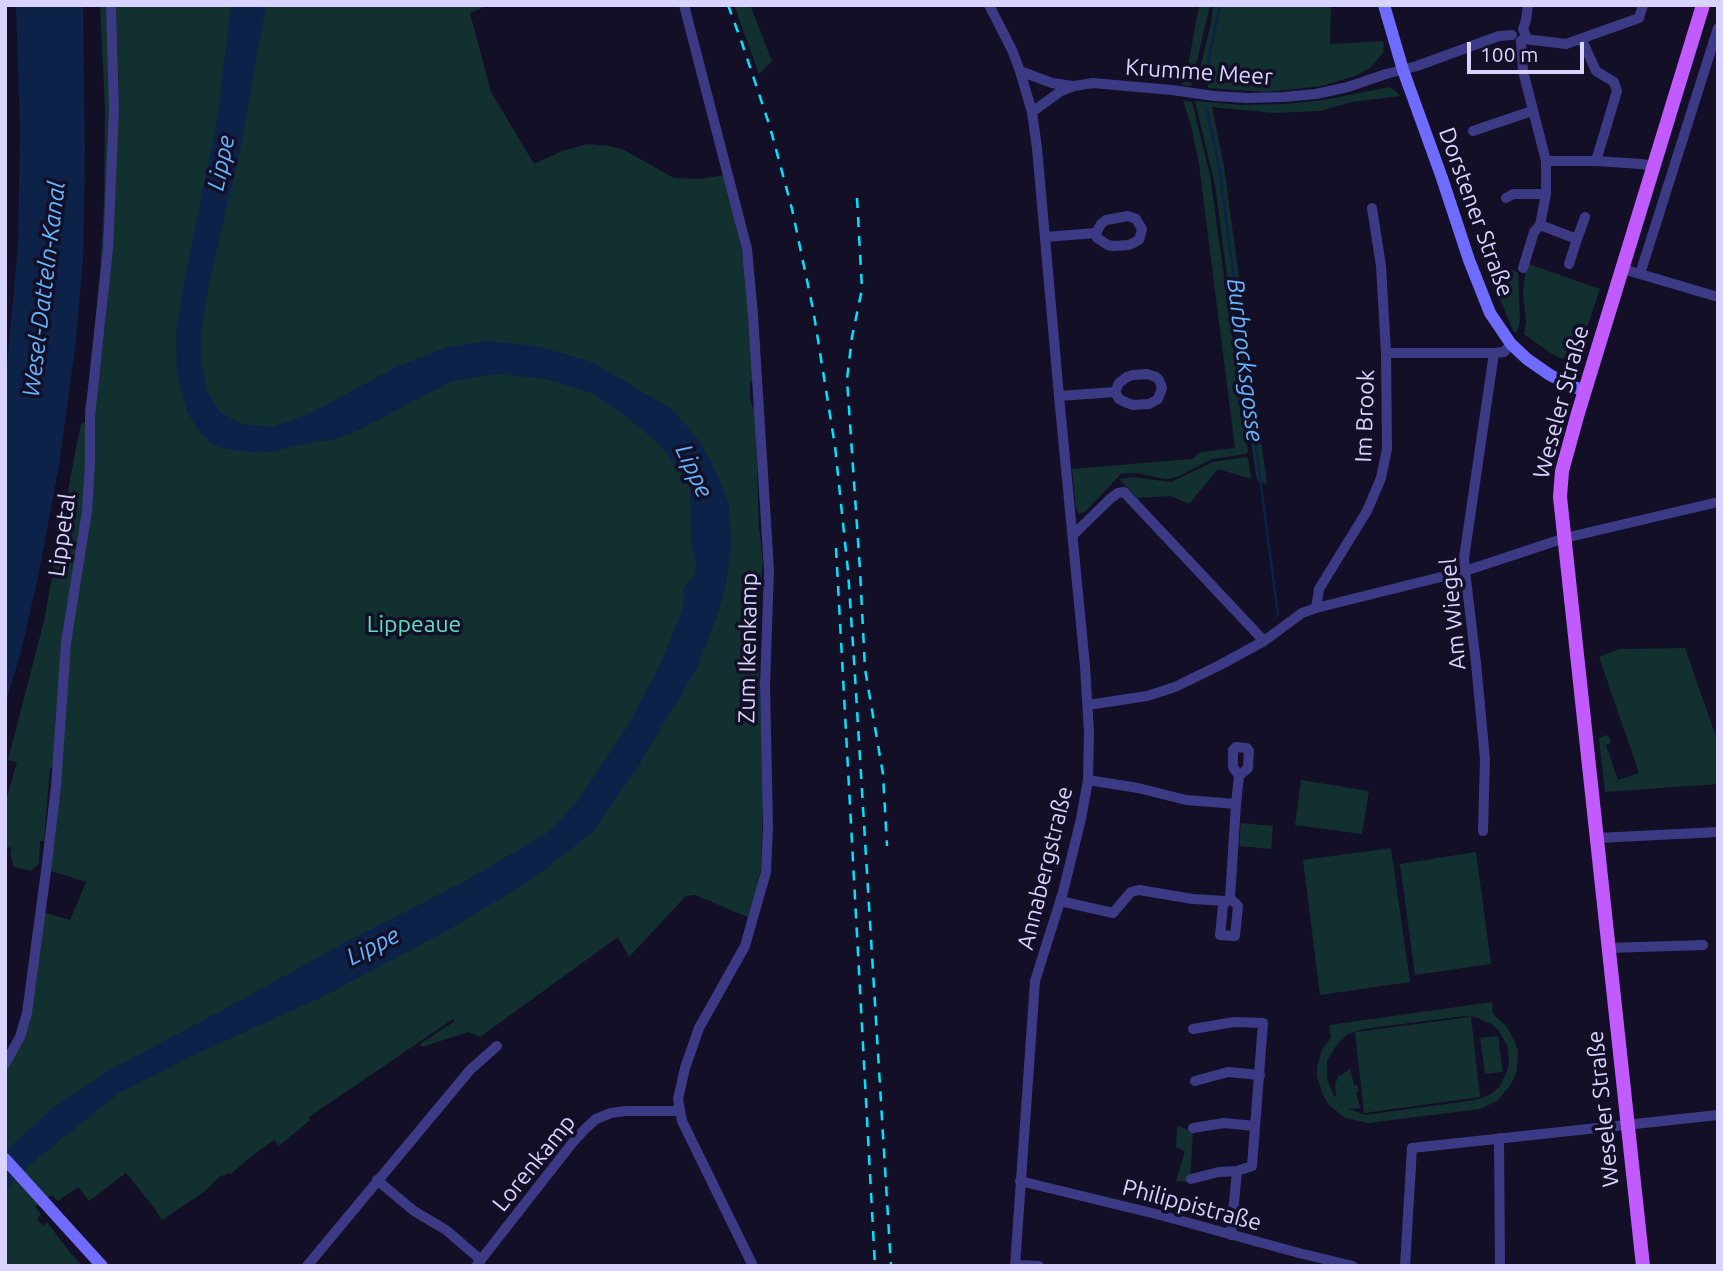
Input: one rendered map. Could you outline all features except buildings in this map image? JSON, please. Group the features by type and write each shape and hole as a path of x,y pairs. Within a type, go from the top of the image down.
{"main road":[{"name":"Dorstener Straße","path":"1384,5 1403,70 1490,313 1511,344 1527,359 1550,375 1585,391"},
{"name":"Weseler Straße","path":"1643,1266 1560,497 1562,471 1585,391 1703,5"},
{"path":"5,1159 102,1266"}],"street":[{"name":"Lippetal","path":"5,1064 20,1037 27,1013 56,786 66,643 88,511 90,417 108,249 114,121 110,5"},
{"name":"Zum Ikenkamp","path":"684,5 747,249 769,570 765,685 768,827 766,873 745,946 699,1028 678,1099 679,1111 691,1141 752,1266"},
{"name":"Annabergstraße","path":"989,5 1012,50 1032,113 1043,201 1088,705 1088,780 1081,820 1035,981 1015,1265 1039,1266"},
{"path":"1523,268 1534,232 1540,225 1546,194 1546,161 1523,71 1520,36 1527,20 1528,5"},
{"path":"1520,36 1566,44 1582,40 1639,18 1643,5"},
{"path":"1640,274 1718,27"},
{"name":"Krumme Meer","path":"1032,113 1055,94 1074,86 1093,83 1214,96 1284,97 1316,94 1403,70 1500,36 1520,36"},
{"path":"1582,40 1596,71 1614,82 1616,91 1596,161"},
{"name":"Krumme Meer","path":"1020,71 1052,83 1074,86"},
{"path":"1473,131 1532,111"},
{"path":"1546,161 1596,161 1654,166"},
{"path":"1506,198 1513,194 1546,194"},
{"name":"Im Brook","path":"1316,608 1319,589 1367,511 1381,478 1387,449 1386,353 1381,266 1372,208"},
{"path":"1128,216 1139,222 1142,229 1139,240 1129,245 1108,245 1097,237 1096,233 1106,220 1128,216"},
{"path":"1569,264 1584,217"},
{"path":"1540,225 1577,239"},
{"path":"1045,237 1096,233"},
{"path":"1623,269 1718,297"},
{"path":"1386,353 1494,353 1504,352 1511,344"},
{"name":"Am Wiegel","path":"1483,831 1485,759 1464,558 1494,353"},
{"path":"1147,374 1156,377 1162,388 1158,398 1149,404 1127,403 1119,399 1115,392 1119,383 1133,375 1147,374"},
{"path":"1059,396 1115,392"},
{"path":"1073,535 1111,498 1124,492 1264,640"},
{"path":"1088,705 1147,696 1175,687 1220,665 1264,640 1302,613 1316,608 1465,571 1565,538 1718,502"},
{"path":"1060,901 1113,913 1132,892 1139,890 1193,899 1228,900 1239,776"},
{"path":"1088,780 1138,788 1186,800 1236,804"},
{"path":"1597,838 1718,832"},
{"path":"1608,948 1703,944"},
{"path":"1191,1180 1252,1166 1263,1023 1234,1022 1193,1028"},
{"path":"307,1266 470,1070 497,1046"},
{"path":"1195,1081 1228,1072 1260,1075"},
{"name":"Lorenkamp","path":"479,1263 573,1142 596,1119 626,1111 679,1111"},
{"path":"1405,1266 1412,1147 1718,1115"},
{"path":"1193,1128 1224,1123 1255,1126"},
{"path":"1499,1138 1500,1266"},
{"path":"1231,1235 1237,1171"},
{"path":"377,1181 414,1211 446,1230 479,1263"},
{"name":"Philippistraße","path":"1020,1181 1353,1266"}],"green space":[{"path":"100,5 106,5 110,84 108,200 88,414 84,414 91,368 104,202 105,108"},
{"name":"Lippeaue","path":"116,5 489,5 470,13 491,92 534,164 562,151 587,144 624,150 674,178 699,179 725,175 744,262 754,381 750,382 750,398 753,408 755,404 759,526 763,563 757,651 763,790 761,868 750,918 695,895 686,896 629,957 618,937 480,1037 468,1032 422,1047 420,1044 455,1021 453,1019 309,1117 310,1120 279,1146 274,1140 231,1174 219,1177 204,1192 162,1220 126,1173 89,1201 78,1187 58,1201 52,1195 35,1207 41,1214 37,1219 43,1226 47,1222 83,1266 5,1266 5,1069 19,1048 43,912 70,920 86,882 48,870 68,647 106,317 119,97"},
{"path":"734,5 750,5 772,61 759,74"},
{"path":"1199,5 1210,5 1191,86 1182,85 1188,66"},
{"path":"1213,5 1331,5 1330,44 1383,41 1383,53 1370,68 1355,76 1322,86 1265,92 1208,88 1208,83 1197,81"},
{"path":"1389,87 1400,96 1352,102 1320,111 1274,113 1212,107 1224,167 1267,484 1257,481 1215,185 1195,101 1242,105 1284,104 1324,100"},
{"path":"1183,100 1192,102 1210,175 1248,451 1246,454 1212,459 1170,479 1137,473 1121,474 1085,512 1079,514 1072,469 1192,459 1201,452 1235,448 1199,164"},
{"path":"1480,251 1493,254 1491,263 1518,272 1520,321 1518,330 1514,333"},
{"path":"1526,263 1600,289 1584,337 1571,358 1560,358 1524,334 1526,322 1523,294"},
{"path":"87,423 87,481 55,768 50,768 44,841 40,841 39,864 31,871 14,867 10,853 12,846 5,850 5,804 17,762 8,760 44,621 76,448 81,424"},
{"path":"1246,457 1251,479 1218,469 1189,504 1171,496 1137,498 1119,479 1132,477 1171,482 1213,462"},
{"path":"1685,648 1718,742 1718,784 1605,792 1599,739 1601,737 1607,735 1610,738 1611,743 1606,745 1618,780 1639,773 1599,657 1619,649"},
{"path":"1301,780 1369,791 1362,834 1295,825"},
{"path":"1241,823 1273,826 1271,849 1239,846"},
{"path":"1391,848 1410,982 1320,995 1303,860"},
{"path":"1476,852 1491,964 1415,975 1400,864"},
{"path":"1492,1002 1493,1014 1507,1027 1515,1042 1518,1051 1517,1069 1510,1086 1497,1101 1480,1109 1368,1123 1345,1118 1329,1105 1317,1077 1322,1050 1331,1037 1329,1025","holes":["1464,1016 1476,1017 1498,1030 1507,1045 1507,1071 1499,1087 1491,1094 1476,1100 1365,1115 1349,1109 1360,1108 1356,1092 1359,1091 1357,1085 1354,1085 1350,1069 1338,1077 1335,1085 1336,1097 1334,1096 1327,1079 1327,1061 1338,1043 1348,1034 1363,1029"]},
{"path":"1471,1017 1480,1097 1364,1113 1355,1032"},
{"path":"1498,1036 1503,1072 1485,1074 1480,1038"},
{"path":"1177,1126 1193,1131 1190,1182 1176,1181 1185,1151 1176,1147"}],"water":[{"name":"Wesel-Datteln-Kanal","path":"16,5 83,5 85,155 83,259 76,341 59,466 38,577 21,652 5,705 5,385 18,246 20,129"},
{"name":"Lippe","path":"231,5 266,5 241,146 208,288 202,326 202,365 207,391 220,412 242,424 273,427 311,413 396,367 448,347 489,341 541,347 592,362 673,410 700,442 729,504 731,543 726,584 698,666 640,764 593,832 528,882 450,929 324,996 196,1054 119,1093 27,1167 5,1191 5,1153 10,1147 48,1112 106,1072 344,943 467,880 547,833 577,802 627,727 660,665 683,608 684,588 694,575 696,563 691,542 690,486 662,447 628,418 591,393 547,379 499,374 452,381 357,431 333,440 268,452 229,450 214,445 201,434 187,412 177,375 176,332 217,121"}],"waterway":[{"name":"Burbrocksgosse","path":"1204,82 1220,5"},
{"name":"Burbrocksgosse","path":"1206,107 1219,165 1278,615"}],"railway":[{"path":"728,5 770,127 792,209 813,309 835,446 848,571 891,1266"},
{"path":"857,198 862,289 847,379 865,669 883,774 887,846"},
{"path":"836,548 875,1266"}]}
